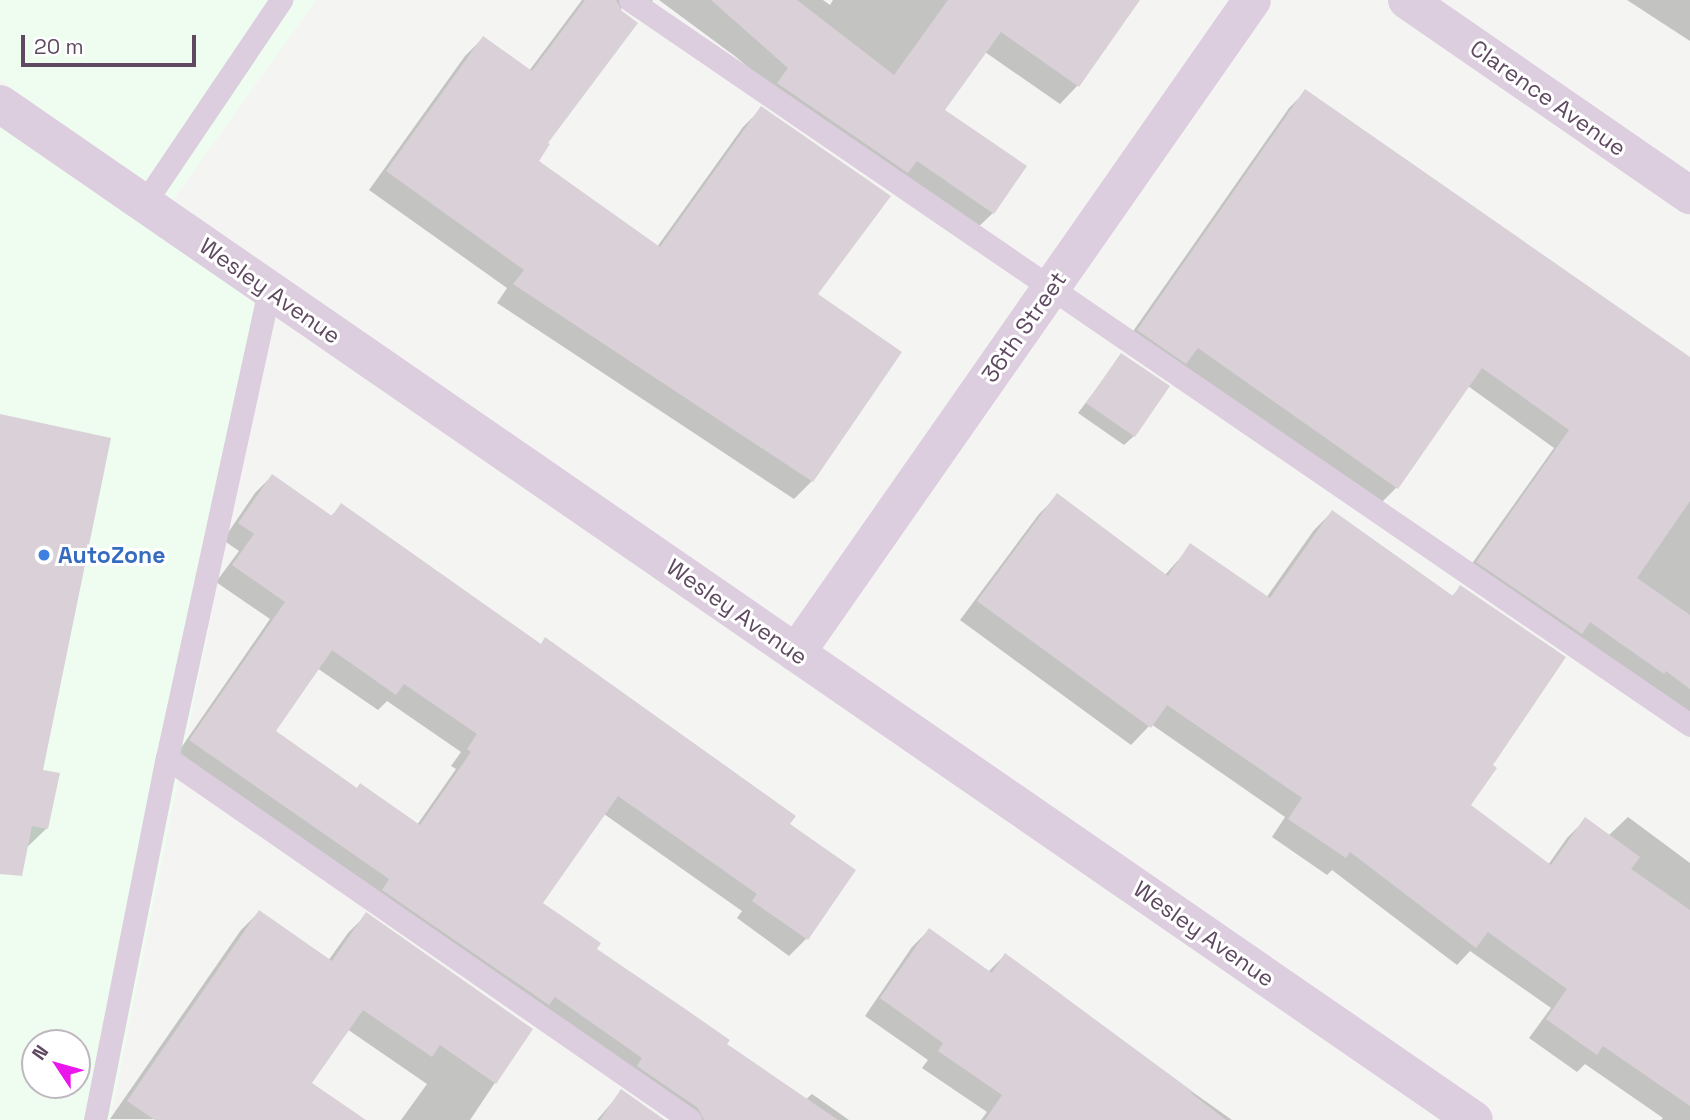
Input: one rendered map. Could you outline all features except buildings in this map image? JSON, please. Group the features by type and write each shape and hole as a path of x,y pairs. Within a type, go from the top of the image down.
{"street":[{"name":"36th Street","path":"796,653 1252,0"},
{"name":"Clarence Avenue","path":"1407,0 1690,195"},
{"name":"Wesley Avenue","path":"0,104 1474,1120"}],"lane":[{"path":"151,193 281,0"},
{"path":"630,0 1690,725"},
{"path":"95,1120 167,758 269,290"},
{"path":"167,758 690,1120"}],"shaded area":[{"path":"0,0 316,0 173,200 0,80"},
{"path":"0,115 274,302 110,1120 0,1120"}],"place":[{"name":"AutoZone","path":"44,555"}]}
